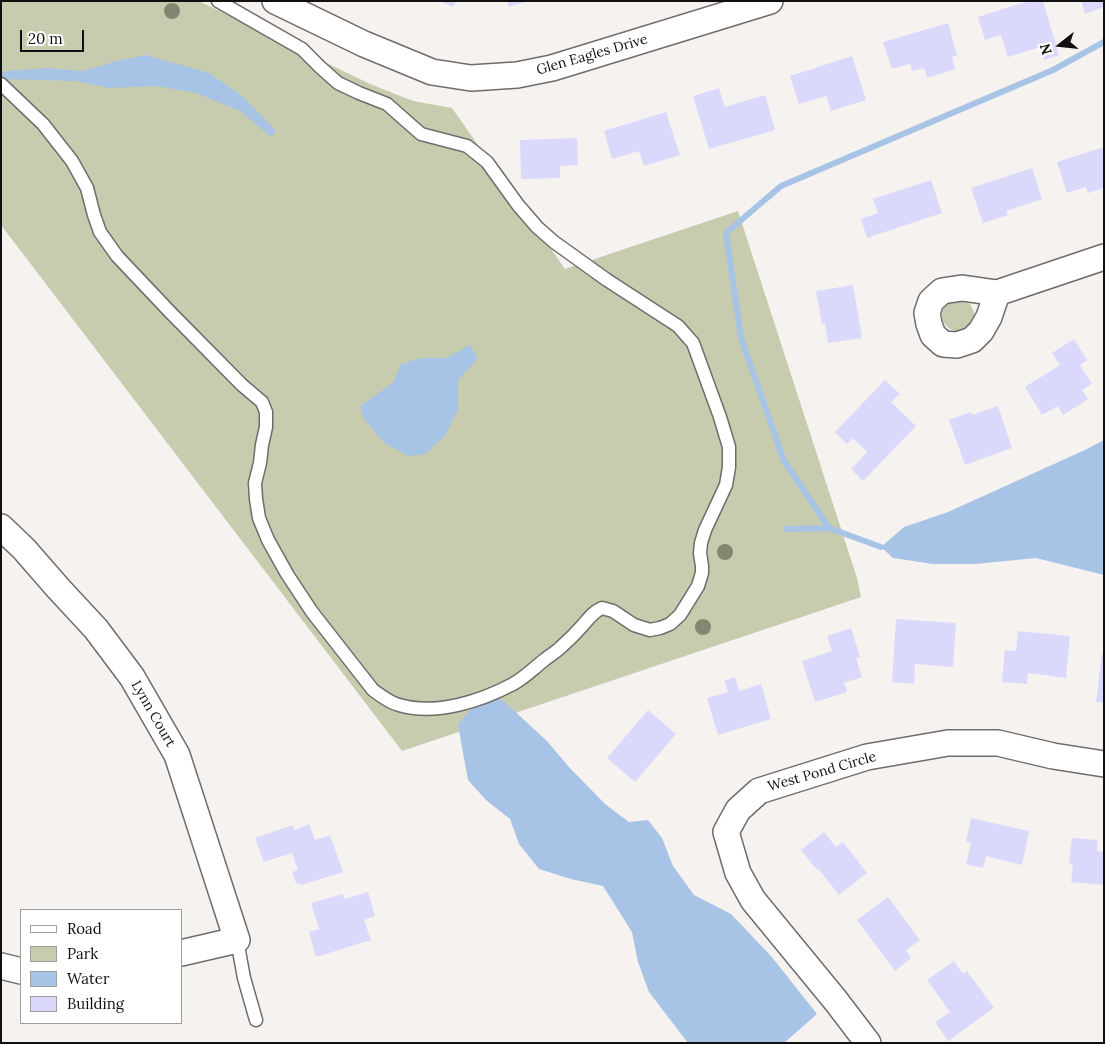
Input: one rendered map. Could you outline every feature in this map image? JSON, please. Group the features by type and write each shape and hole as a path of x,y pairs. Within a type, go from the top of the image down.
{"street":[{"name":"Glen Eagles Drive","path":"275,1 364,44 432,72 471,78 517,74 552,68 770,1"},
{"path":"997,292 1104,257"},
{"name":"Lynn Court","path":"1,527 24,549 101,636 132,677 177,755 237,940"},
{"name":"West Pond Circle","path":"868,1043 753,900 738,874 726,832 738,810 759,791 867,757 948,743 998,743 1053,756 1104,764"},
{"path":"182,953 237,940"},
{"path":"1,966 20,971"}],"lane":[{"path":"1,84 48,129 72,161 87,188 100,232 117,256 183,326 242,385 262,402 266,412 266,427 255,483 259,518 268,540 287,574 317,618 373,690 399,706 439,708 461,705 486,697 513,684 528,674 560,648 595,611 602,608 613,611 634,625 650,630 670,624 680,615 698,586 702,573 701,543 726,485 729,468 729,447 693,343 678,326 607,280 554,242 537,227 518,205 488,162 467,146 421,134 387,104 338,83 302,49 218,1"},
{"path":"237,940 244,978 256,1020"}],"green space":[{"path":"1,1 199,1 370,84 413,101 452,108 565,269 738,211 857,578 861,597 402,751 1,225"},
{"path":"958,299 964,300 969,304 973,309 973,321 969,326 964,330 958,331 952,330 947,326 943,321 942,315 943,309 947,304 952,300"}],"water":[{"path":"146,55 209,73 240,94 276,131 271,137 240,111 196,93 157,86 109,88 76,81 5,79 1,82 1,72 48,68 83,71 120,60"},
{"path":"470,345 478,358 458,380 458,409 445,436 425,454 409,456 384,443 364,419 360,406 393,383 401,364 421,358 446,358"},
{"path":"1104,440 1104,575 1036,558 975,564 933,564 893,558 881,547 904,527 948,512"},
{"path":"494,694 547,741 605,804 629,822 648,820 662,838 673,866 694,895 731,914 771,956 817,1014 784,1043 688,1043 649,992 638,962 632,932 603,886 539,869 519,844 510,819 486,800 468,780 458,725 472,707"}],"building":[{"path":"440,1 456,1 453,7"},
{"path":"507,1 525,1 525,2 509,7"},
{"path":"1028,1 1043,1 1059,55 1044,60 1040,47 1008,57 1001,35 985,40 978,17"},
{"path":"1081,1 1104,1 1104,7 1085,14"},
{"path":"948,23 957,55 952,57 955,69 927,78 924,68 912,71 910,64 892,69 883,42"},
{"path":"852,56 866,100 831,111 826,96 799,104 790,76"},
{"path":"719,88 725,107 765,95 775,130 709,149 693,96"},
{"path":"666,112 680,155 644,166 639,151 612,159 604,131"},
{"path":"577,138 578,165 560,166 560,178 521,179 520,140"},
{"path":"1104,147 1104,188 1088,193 1086,187 1067,193 1057,162"},
{"path":"1032,168 1042,199 1006,211 1008,215 983,223 971,188"},
{"path":"931,180 942,213 867,238 861,219 878,213 873,199"},
{"path":"853,285 862,338 828,343 825,323 822,324 816,291"},
{"path":"1074,339 1087,360 1080,365 1092,384 1082,390 1088,399 1063,415 1058,406 1042,415 1025,387 1060,365 1052,353"},
{"path":"885,380 900,394 891,402 916,426 863,481 851,469 867,452 853,438 847,444 835,432"},
{"path":"998,406 1012,448 965,465 949,420 971,412 972,415"},
{"path":"896,619 956,623 953,667 915,664 914,684 892,682"},
{"path":"851,628 860,657 856,658 862,677 844,683 847,692 815,702 802,661 832,651 827,636"},
{"path":"1018,631 1070,636 1066,678 1028,673 1027,684 1002,682 1005,650 1016,651"},
{"path":"1102,653 1104,653 1104,703 1096,702"},
{"path":"735,677 739,691 761,684 771,719 718,735 707,698 728,692 724,681"},
{"path":"648,710 676,734 635,782 607,758"},
{"path":"971,818 1029,831 1022,865 986,856 983,868 966,864 971,843 966,842"},
{"path":"309,824 315,840 330,835 343,872 302,885 296,883 292,872 298,870 292,853 264,862 255,838 293,825 294,830"},
{"path":"824,832 836,847 843,842 867,873 839,895 801,850"},
{"path":"1072,838 1098,840 1097,851 1104,852 1104,885 1071,882 1073,864 1069,864"},
{"path":"368,892 375,916 364,920 371,940 316,957 309,932 319,929 311,903 343,894 344,899"},
{"path":"888,897 920,940 906,950 911,958 895,971 857,920"},
{"path":"954,961 963,974 967,971 994,1008 948,1041 935,1022 950,1012 927,980"}],"waterway":[{"path":"881,547 829,528 784,461 741,338 726,233 781,186 1053,70 1104,42"},
{"path":"787,529 829,528"}]}
